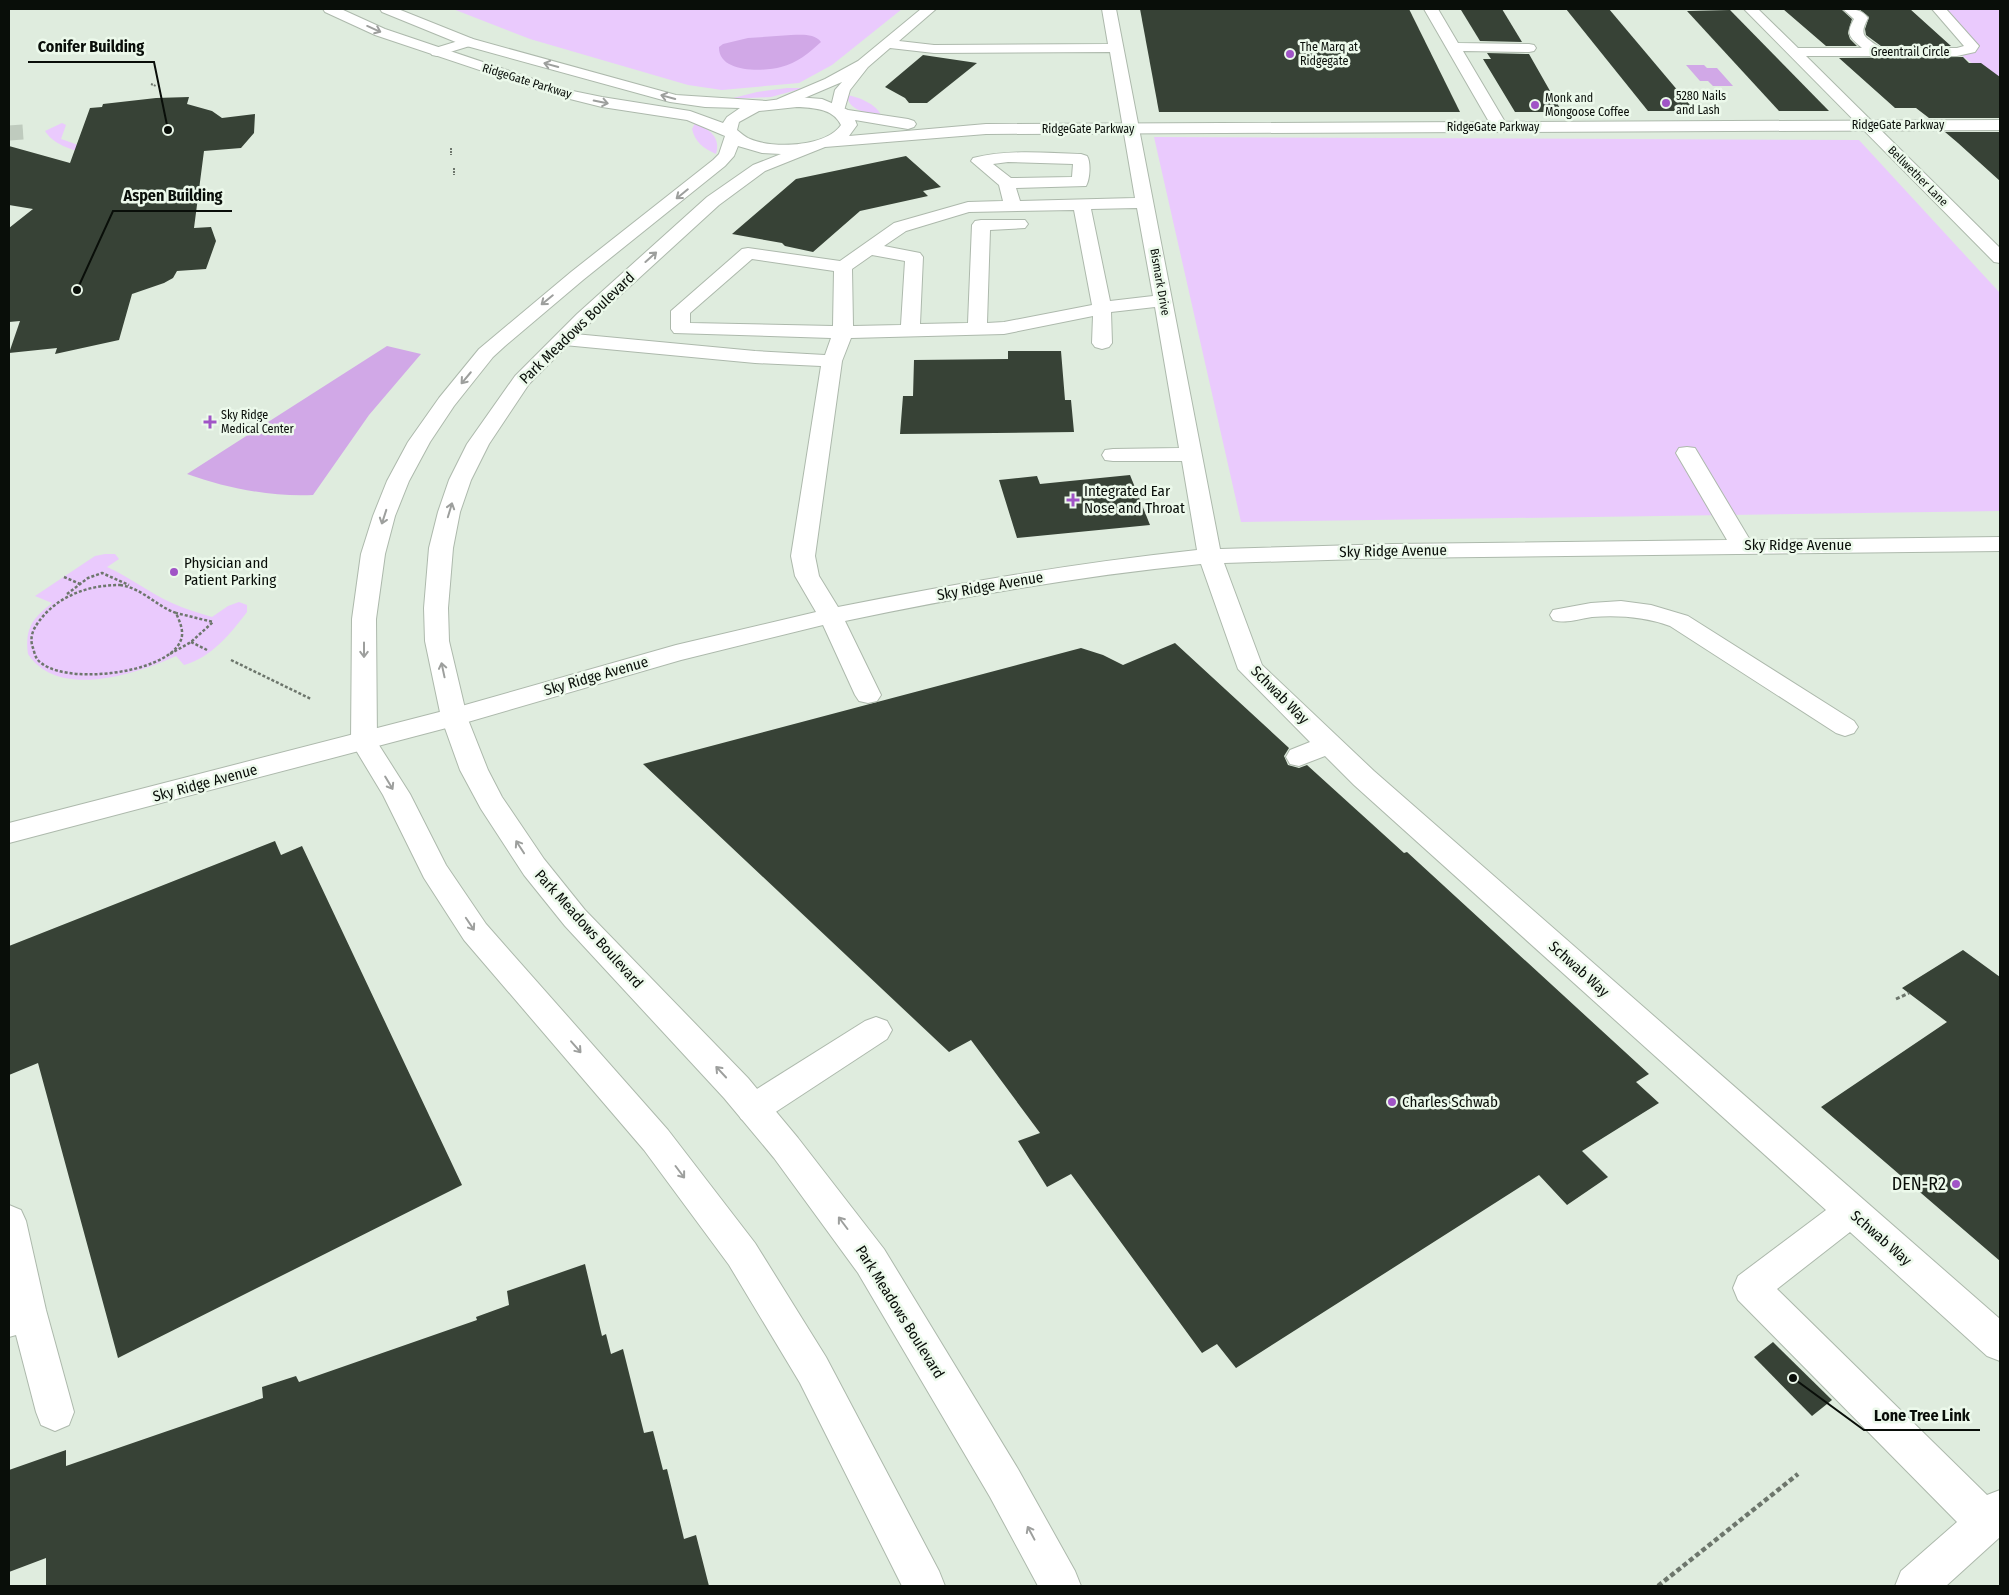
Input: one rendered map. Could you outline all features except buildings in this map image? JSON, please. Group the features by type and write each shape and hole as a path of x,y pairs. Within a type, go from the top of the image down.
{"main road":[{"name":"RidgeGate Parkway","path":"330,9 380,32 559,92 602,102 690,116 731,134 748,145 773,150 986,129 2000,125"},
{"name":"RidgeGate Parkway","path":"387,9 468,42 675,99 705,102 810,102 828,106 841,112 905,124 958,125 986,129"},
{"path":"776,103 830,82 863,64 929,9"},
{"name":"Bismark Drive","path":"1109,9 1210,556"},
{"path":"1431,9 1500,127"},
{"name":"Bellwether Lane","path":"1751,9 2000,258"},
{"path":"1850,9 1861,18 1855,29 1856,35 1876,52"},
{"name":"Greentrail Circle","path":"1795,52 1957,52 1970,49 1972,46 1939,9"},
{"path":"438,52 468,42"},
{"path":"889,44 934,49 1116,48"},
{"path":"1453,47 1529,48"},
{"path":"841,112 842,90 863,64"},
{"name":"RidgeGate Parkway","path":"731,134 732,120 738,115 776,103"},
{"name":"RidgeGate Parkway","path":"821,145 837,138 849,128 850,122 841,112"},
{"path":"731,134 726,156 719,163 577,276 486,353 446,402 419,442 398,481 384,516 373,554 364,619 364,742 396,794 434,870 475,932 656,1140 742,1254 813,1370 924,1586"},
{"name":"Park Meadows Boulevard","path":"821,145 759,168 713,201 564,338 522,380 478,444 460,480 449,512 441,548 436,608 437,641 454,718 474,770 482,786 534,867 575,918 736,1088 786,1148 871,1261 1004,1483 1060,1586"},
{"path":"1007,183 1080,182 1081,159 1008,156 978,161 1007,183 1012,205"},
{"path":"1081,204 1092,268 1102,308 1102,343"},
{"path":"1146,204 968,207 900,226 843,267 748,253 680,311 681,329 843,332 1004,328 1102,308 1163,300"},
{"path":"1066,223 1085,222"},
{"path":"977,329 981,226 1038,224"},
{"path":"870,249 914,257 910,330"},
{"path":"843,267 843,332 832,361 802,556 807,576 831,616 868,695"},
{"path":"564,338 755,357 832,361"},
{"path":"1687,453 1742,546"},
{"path":"1113,454 1192,454"},
{"name":"Sky Ridge Avenue","path":"15,834 454,718 676,653 831,616 970,588 1123,564 1210,556 1393,551 2000,544"},
{"name":"Schwab Way","path":"1210,556 1251,669 1329,744 1851,1212 2000,1343"},
{"path":"1562,615 1578,611 1630,610 1664,615 1679,621 1845,728"},
{"path":"1299,757 1329,744"},
{"path":"753,1109 876,1030"},
{"path":"1851,1212 1751,1288 1993,1516 1916,1586"},
{"path":"9,1221 18,1315 55,1412"}],"path":[{"path":"151,84 156,86"},
{"path":"451,148 451,155"},
{"path":"454,168 454,175"},
{"path":"102,573 132,586 157,605 176,613 212,622 191,642 170,654 142,666 110,674 77,675 61,672 50,668 38,660 32,652 30,641 38,622 58,601 95,574 102,573"},
{"path":"64,577 80,584"},
{"path":"58,601 70,594 84,590 120,585 132,586"},
{"path":"170,654 180,644 182,637 180,621 176,613"},
{"path":"191,642 207,650"},
{"path":"231,660 311,699"},
{"path":"1896,999 1909,993"},
{"path":"1658,1586 1798,1474"}],"shaded area":[{"path":"453,9 902,9 832,65 799,83 722,90 688,85 530,39"},
{"path":"1939,9 2000,9 2000,84 1957,52 1970,49"},
{"path":"791,35 811,36 821,42 798,60 773,69 743,69 726,62 721,56 719,47 723,44 748,38"},
{"path":"1686,65 1704,65 1707,68 1717,68 1733,86 1713,86 1708,81 1700,81"},
{"path":"804,88 771,97 729,99 757,92"},
{"path":"847,95 867,102 879,111 881,115 855,108 851,105"},
{"path":"62,123 66,125 61,139 87,148 93,156 73,150 54,141 45,131"},
{"path":"695,123 713,134 717,143 716,154 703,147 697,141 692,129"},
{"path":"1154,137 1859,140 2000,293 2000,511 1241,522"},
{"path":"387,346 421,354 369,415 313,495 265,493 217,483 187,474"},
{"path":"115,554 119,559 107,567 124,575 155,595 177,605 212,617 228,606 239,602 247,605 247,612 212,651 194,662 184,665 176,656 141,670 99,679 78,680 58,676 41,668 28,654 29,631 39,614 52,603 35,596 95,556"}],"tunnel":[{"path":"9,133 23,132"}],"place":[{"name":"The Marq at Ridgegate","path":"1290,54"},
{"name":"5280 Nails and Lash","path":"1666,103"},
{"name":"Monk and Mongoose Coffee","path":"1535,105"},
{"name":"Conifer Building","path":"168,130"},
{"name":"Aspen Building","path":"77,290"},
{"name":"Sky Ridge Medical Center","path":"210,422"},
{"name":"Integrated Ear Nose and Throat","path":"1073,500"},
{"name":"Physician and Patient Parking","path":"174,572"},
{"name":"Charles Schwab","path":"1392,1102"},
{"name":"DEN-R2","path":"1956,1184"},
{"name":"Lone Tree Link","path":"1793,1378"}]}
